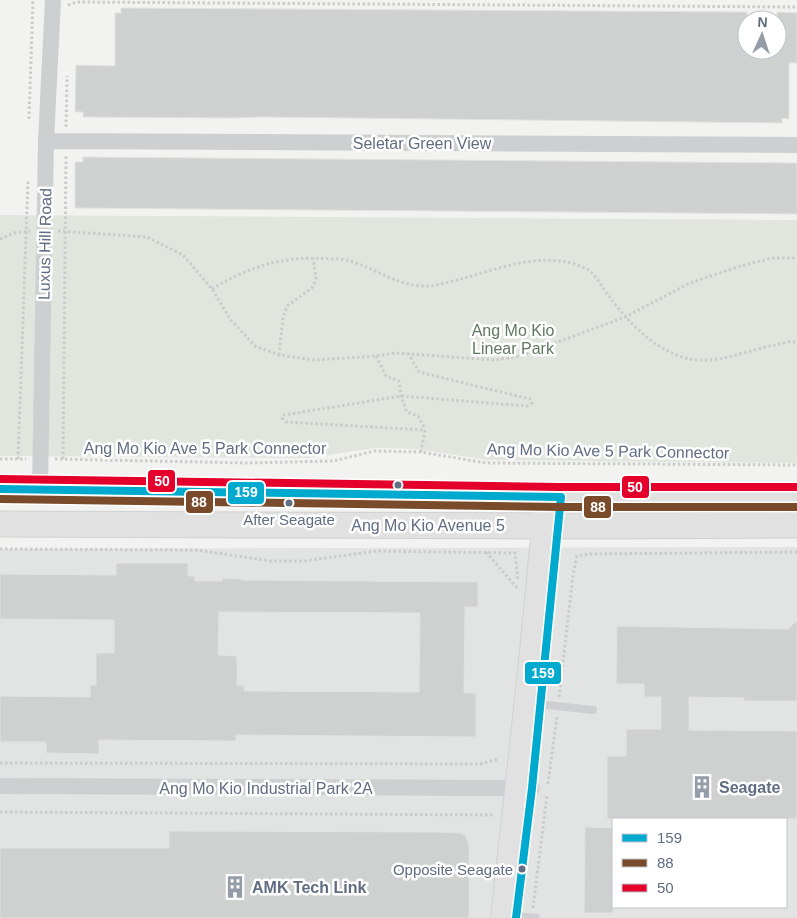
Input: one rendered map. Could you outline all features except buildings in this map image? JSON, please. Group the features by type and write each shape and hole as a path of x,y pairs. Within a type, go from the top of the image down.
{"main road":[{"name":"Ang Mo Kio Avenue 5","path":"0,489 553,497 797,497"},
{"name":"Ang Mo Kio Avenue 5","path":"0,524 797,525"}],"street":[{"name":"Luxus Hill Road","path":"40,489 46,141 60,2"},
{"name":"Seletar Green View","path":"46,141 797,145"},
{"path":"517,917 524,788 541,705 553,497"},
{"name":"Ang Mo Kio Industrial Park 2A","path":"0,786 524,788"}],"lane":[{"path":"541,705 593,710"}],"path":[{"path":"29,126 33,0"},
{"path":"60,2 68,0"},
{"path":"60,2 797,7"},
{"path":"60,2 68,14"},
{"path":"63,460 67,70"},
{"path":"18,459 28,174"},
{"path":"0,238 14,233 45,230 146,237 183,255 212,289 231,320 255,346 279,355 314,360 408,353 494,360 520,356 625,317 690,283 734,268 772,258 797,258"},
{"path":"212,289 236,275 274,262 313,258 349,260 398,281 421,286 438,285 521,262 542,260 566,262 588,270 625,317 657,345 679,356 701,361 729,358 765,347 797,342"},
{"path":"279,355 283,318 287,306 312,288 316,279 313,258"},
{"path":"408,353 419,372 530,399 532,403 527,406 401,396 284,415 282,418 286,422 425,430"},
{"path":"376,356 386,376 399,381 401,396 407,412 418,416 425,430 421,452"},
{"name":"Ang Mo Kio Ave 5 Park Connector","path":"0,459 248,463 334,461 374,451 421,452 486,464 797,465"},
{"path":"0,549 196,550 271,561 304,561 377,551 515,553"},
{"path":"486,552 518,589"},
{"path":"517,917 541,705 578,556 590,554 797,552"},
{"path":"0,763 480,764 499,760"},
{"path":"0,812 503,815"}],"shaded area":[{"path":"797,547 797,918 0,918 0,549"}],"green space":[{"name":"Ang Mo Kio Linear Park","path":"0,215 797,220 797,463 488,460 415,449 375,448 307,458 0,456"}],"transit line":[{"name":"50","path":"0,479 561,487 797,487"},
{"name":"159","path":"0,489 561,497 532,788 516,918"},
{"name":"88","path":"0,499 561,507 797,507"}],"place":[{"name":"After Seagate","path":"289,503"},
{"name":"Seagate","path":"702,787"},
{"name":"Opposite Seagate","path":"522,869"},
{"name":"AMK Tech Link","path":"235,887"}]}
